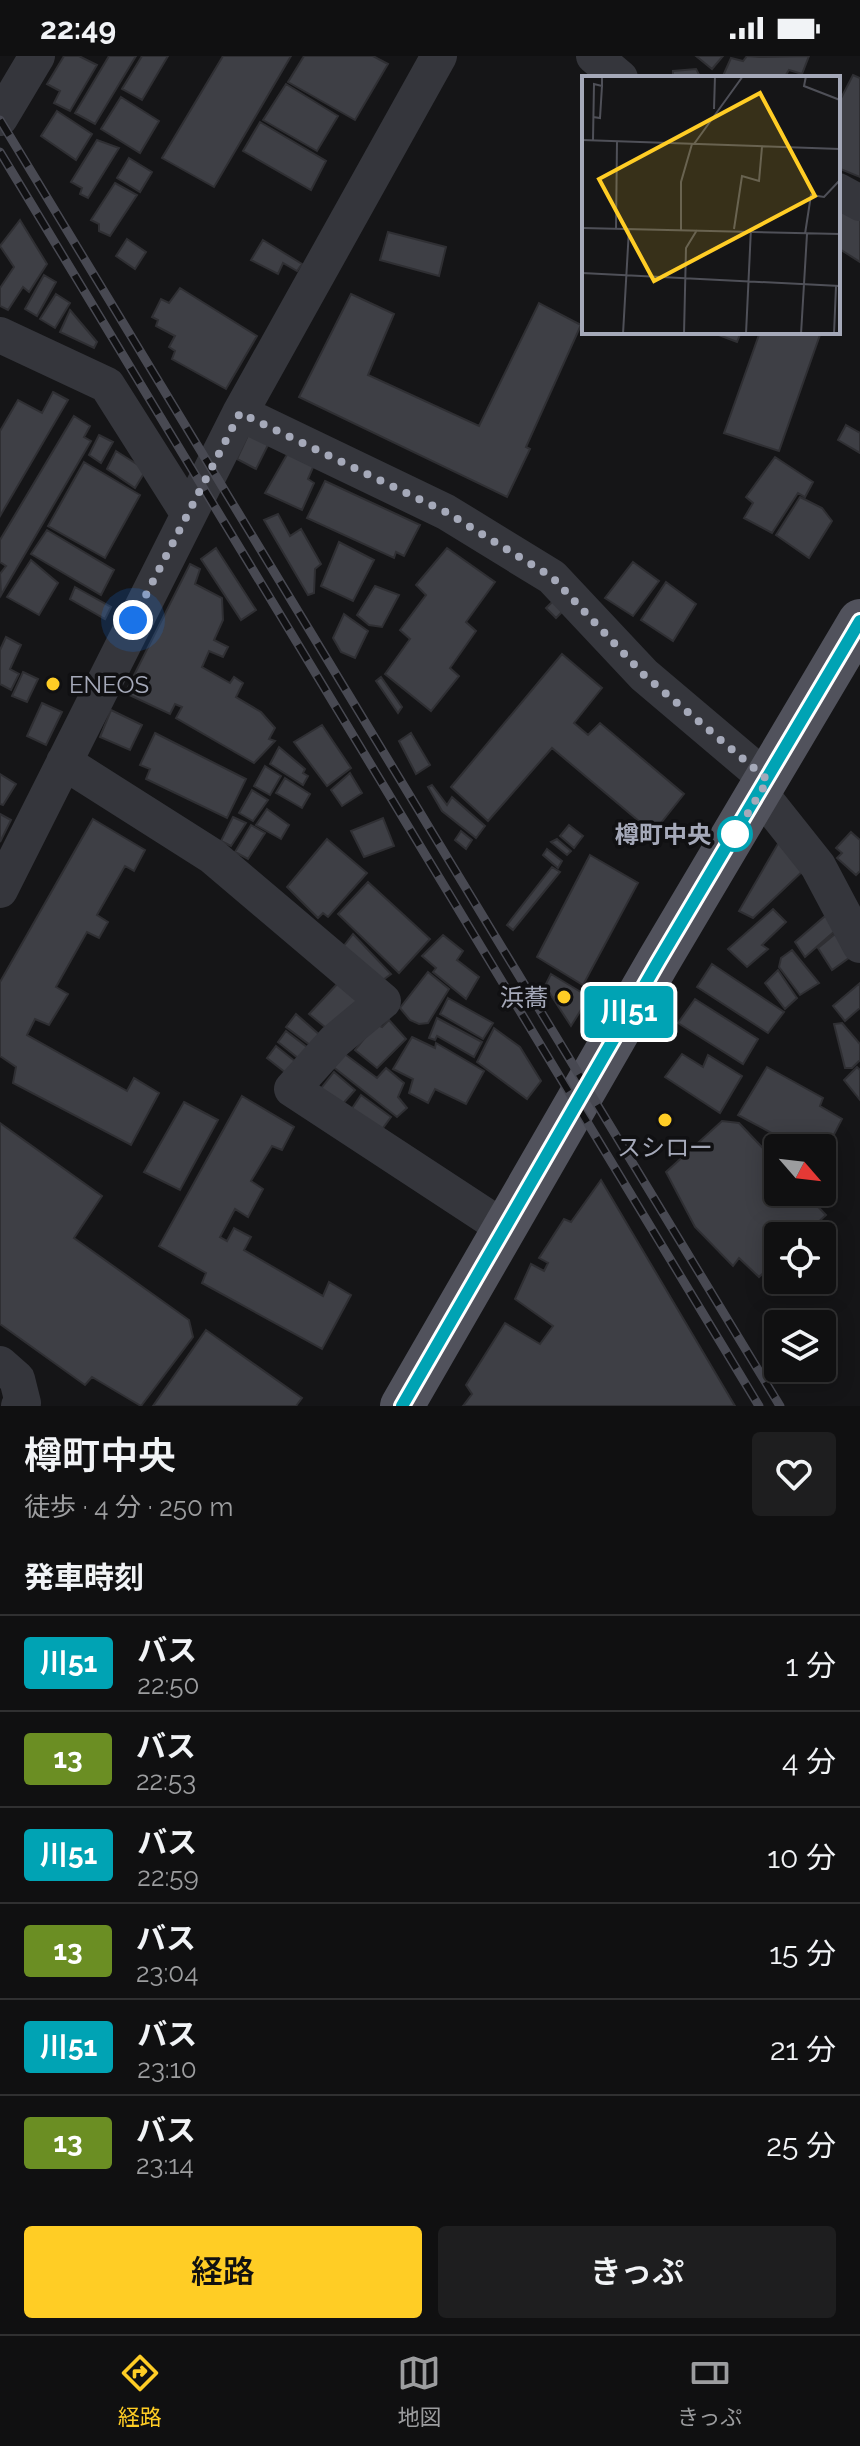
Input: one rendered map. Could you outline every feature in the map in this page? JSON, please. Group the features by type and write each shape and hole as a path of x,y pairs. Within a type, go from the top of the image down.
{"main road":[{"path":"402,1406 860,621"}],"street":[{"path":"0,118 37,56"},
{"path":"594,56 618,76"},
{"path":"3,876 424,61"},
{"path":"840,192 860,203"},
{"path":"0,335 107,385 188,513"},
{"path":"240,413 446,512 552,577 644,675 764,786 818,866 860,945"},
{"path":"64,762 212,856 383,1001 335,1041 292,1089 504,1228"},
{"path":"0,1364 17,1379 23,1403 19,1406"}],"building":[{"path":"64,56 79,56 97,65 70,111 54,103 60,91 47,84"},
{"path":"109,56 136,56 95,124 75,113"},
{"path":"142,56 168,56 142,100 122,89"},
{"path":"223,56 291,56 214,187 162,158"},
{"path":"304,56 373,56 388,64 355,120 288,82"},
{"path":"696,56 723,56 712,69"},
{"path":"747,56 809,56 802,74 789,70 785,76 723,76 731,58 743,61"},
{"path":"696,69 700,76 673,76 673,71"},
{"path":"853,75 860,78 860,177 840,169 840,100"},
{"path":"286,84 338,116 317,151 263,120"},
{"path":"121,97 159,121 140,153 101,129"},
{"path":"57,111 92,134 76,160 41,136"},
{"path":"260,122 326,161 311,190 243,151"},
{"path":"97,140 119,148 88,198 80,194 82,188 71,182"},
{"path":"129,158 152,172 140,192 117,178"},
{"path":"115,183 137,195 110,236 99,231 99,224 91,220"},
{"path":"840,208 860,220 860,262 840,249"},
{"path":"20,220 47,264 29,292 23,287 8,310 0,306 0,288 14,267 0,246"},
{"path":"388,232 446,247 439,276 380,260"},
{"path":"127,239 146,252 135,269 116,256"},
{"path":"263,240 302,264 297,271 283,263 278,274 251,260"},
{"path":"44,275 56,282 37,316 25,309"},
{"path":"180,288 257,336 226,389 172,359 175,351 169,347 175,336 156,326 158,320 152,317 161,299 169,303"},
{"path":"56,294 70,303 55,328 40,319"},
{"path":"351,294 394,314 368,375 479,426 539,303 581,325 507,497 299,397"},
{"path":"70,310 97,342 94,348 60,332"},
{"path":"716,334 740,334 737,342"},
{"path":"759,334 820,334 779,451 724,433"},
{"path":"53,392 68,400 0,516 0,431 18,400 42,413"},
{"path":"74,416 90,426 84,437 91,441 1,595 0,574 6,566 0,562 0,540"},
{"path":"846,425 860,433 860,453 838,440"},
{"path":"250,431 270,441 256,469 237,459"},
{"path":"99,435 113,442 101,463 89,455"},
{"path":"116,451 146,470 135,488 107,469"},
{"path":"289,451 314,465 308,479 314,483 302,510 265,493"},
{"path":"775,457 813,482 805,497 798,493 772,533 744,518 753,503 746,497"},
{"path":"84,462 140,495 105,558 48,526"},
{"path":"325,481 420,525 404,556 396,552 394,558 307,518"},
{"path":"800,497 822,508 832,521 809,558 776,535"},
{"path":"278,514 290,536 301,529 321,564 315,569 314,593 308,595 264,520"},
{"path":"47,530 114,570 101,595 31,554"},
{"path":"339,542 374,560 353,601 321,586"},
{"path":"216,548 256,610 241,620 201,559"},
{"path":"447,548 495,582 466,622 476,631 450,668 459,676 431,711 385,674 410,639 400,630 426,595 416,585"},
{"path":"31,560 58,583 39,615 7,597"},
{"path":"633,562 659,581 633,616 605,598"},
{"path":"190,564 200,569 195,584 222,598 223,620 214,640 228,647 223,657 209,651 202,667 230,683 234,677 243,683 236,697 261,712 275,728 269,739 275,741 254,763 176,718 182,707 175,704 170,714 125,693"},
{"path":"666,582 696,604 673,641 641,620"},
{"path":"375,586 399,595 382,627 369,625 357,615"},
{"path":"75,587 111,607 105,619 70,599"},
{"path":"553,601 564,610 556,618 546,608"},
{"path":"344,614 368,631 355,658 341,652 333,638"},
{"path":"6,637 21,645 10,669 19,674 11,690 0,684 0,650"},
{"path":"562,654 602,688 574,723 588,735 600,723 684,794 653,833 552,748 488,821 451,787"},
{"path":"23,672 38,679 27,702 12,696"},
{"path":"381,677 402,707 398,713 376,681"},
{"path":"42,703 62,712 46,745 27,736"},
{"path":"111,710 142,725 130,750 100,737"},
{"path":"322,725 351,768 327,786 294,742"},
{"path":"155,733 246,779 227,818 146,779 150,769 140,765"},
{"path":"411,733 430,765 416,774 399,741"},
{"path":"279,747 305,769 303,773 308,776 303,785 270,764"},
{"path":"265,766 281,776 270,795 254,786"},
{"path":"350,773 362,793 342,806 331,790"},
{"path":"0,774 16,784 3,805 0,804"},
{"path":"285,778 310,794 302,808 276,793"},
{"path":"432,785 447,805 452,797 485,826 476,838 442,811 428,787"},
{"path":"252,790 268,800 253,821 239,813"},
{"path":"267,809 289,825 281,839 256,825"},
{"path":"0,814 11,820 0,842"},
{"path":"233,817 246,823 231,846 221,841"},
{"path":"383,818 394,846 364,857 351,831"},
{"path":"93,819 145,850 134,871 125,866 97,915 108,922 99,938 87,932 56,987 68,994 49,1025 35,1019 27,1035 127,1091 134,1078 159,1093 131,1145 13,1083 16,1067 0,1056 0,982"},
{"path":"251,825 265,833 248,859 235,852"},
{"path":"569,825 583,836 574,848 560,836"},
{"path":"461,831 472,840 466,849 455,840"},
{"path":"851,832 860,840 860,871 856,875 837,858 842,853 836,848"},
{"path":"327,839 367,873 328,917 323,913 318,918 287,887"},
{"path":"557,839 571,851 567,855 551,842"},
{"path":"779,842 806,868 753,918 739,911"},
{"path":"547,849 562,861 558,868 543,855"},
{"path":"590,855 638,883 583,985 537,957"},
{"path":"552,867 560,872 513,930 507,925"},
{"path":"368,882 430,939 399,973 338,914"},
{"path":"773,909 786,922 762,945 768,949 747,967 728,949"},
{"path":"832,910 843,924 805,957 795,942"},
{"path":"353,934 391,974 383,980 343,947"},
{"path":"835,934 853,955 832,970 818,948"},
{"path":"443,935 463,951 457,960 479,977 466,999 433,972 436,968 422,956"},
{"path":"792,950 819,983 800,995 779,967 781,958"},
{"path":"712,964 784,1012 768,1033 697,987"},
{"path":"778,970 797,998 785,1009 765,983"},
{"path":"428,972 449,989 428,1023 419,1024 410,1020 400,1008"},
{"path":"551,974 589,997 571,1026 545,986"},
{"path":"340,981 364,1002 331,1032 309,1014"},
{"path":"860,983 860,1008 845,1021 833,1006"},
{"path":"448,998 493,1023 483,1039 440,1014"},
{"path":"695,999 758,1039 743,1064 678,1023"},
{"path":"296,1014 322,1037 314,1048 286,1027"},
{"path":"437,1018 482,1042 474,1057 437,1036 435,1040 429,1038"},
{"path":"389,1020 406,1039 377,1068 355,1050 376,1024 382,1027"},
{"path":"842,1023 860,1044 860,1060 852,1068 845,1068 834,1024"},
{"path":"494,1028 520,1047 541,1081 527,1099 477,1062"},
{"path":"286,1031 312,1051 303,1062 278,1042"},
{"path":"412,1037 435,1048 436,1043 484,1071 466,1104 435,1089 428,1103 409,1093 413,1079 393,1069"},
{"path":"276,1046 301,1066 291,1077 267,1058"},
{"path":"342,1052 377,1078 386,1068 404,1083 398,1097 407,1108 397,1117 332,1066"},
{"path":"682,1054 703,1067 708,1055 742,1076 720,1113 665,1077"},
{"path":"767,1067 823,1098 820,1106 842,1119 834,1134 773,1134 738,1115"},
{"path":"857,1067 860,1070 860,1100 844,1080"},
{"path":"334,1072 355,1090 341,1106 319,1091"},
{"path":"361,1095 391,1117 380,1132 351,1110"},
{"path":"242,1096 294,1127 282,1150 272,1146 251,1181 263,1189 248,1217 235,1209 220,1237 227,1241 234,1228 251,1237 244,1250 323,1296 329,1282 351,1295 322,1349 202,1283 206,1273 159,1246"},
{"path":"184,1102 218,1120 180,1190 144,1172"},
{"path":"722,1121 739,1123 764,1149 764,1206 817,1206 826,1215 818,1222 764,1222 764,1272 759,1277 739,1258 733,1266 695,1227 666,1172"},
{"path":"0,1123 102,1196 74,1238 189,1320 193,1337 141,1406 92,1377 85,1385 0,1324"},
{"path":"601,1180 735,1406 463,1406 472,1394 466,1385 505,1323 540,1344 553,1326 515,1299 531,1264 544,1271 548,1263 539,1258 564,1219 571,1222"},
{"path":"206,1330 302,1398 296,1406 153,1406"}],"railway":[{"path":"0,120 780,1406"},
{"path":"0,152 759,1406"}],"bus line":[{"name":"川51","path":"402,1406 658,962 860,621"}],"place":[{"name":"ENEOS","path":"53,684"},
{"name":"樽町中央","path":"735,834"},
{"name":"浜蕎","path":"564,997"},
{"name":"スシロー","path":"665,1120"}],"route":[{"path":"133,620 240,413 446,512 552,577 644,675 768,780 731,841 735,834"}]}
